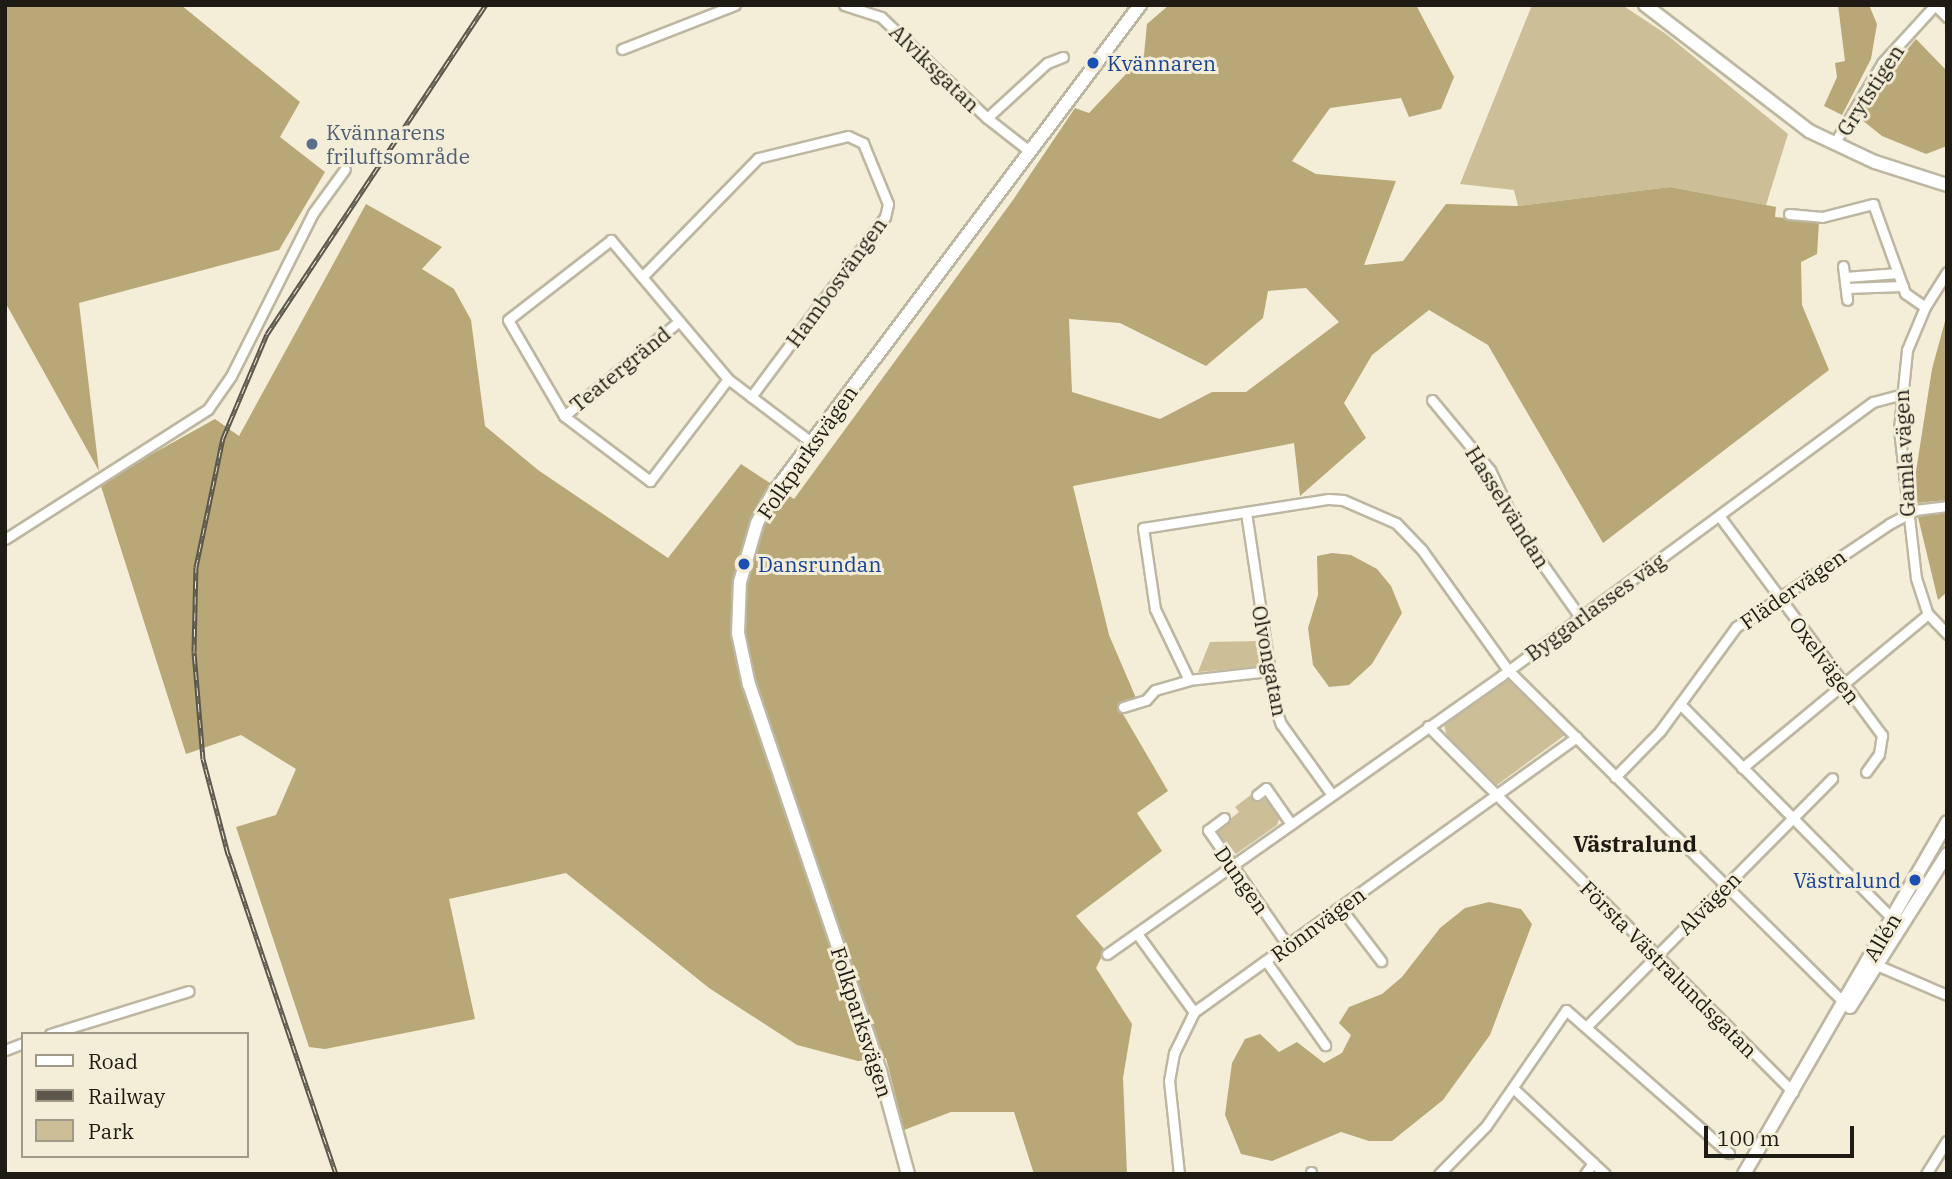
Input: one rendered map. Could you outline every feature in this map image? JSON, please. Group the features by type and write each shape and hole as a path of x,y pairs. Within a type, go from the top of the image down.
{"main road":[{"name":"Folkparksvägen","path":"908,1174 880,1071 749,685 738,633 740,582 757,523 811,442 1028,150 1140,5"},
{"path":"1652,7 1781,113 1834,144 1947,185"},
{"name":"Allén","path":"1897,923 1947,822"},
{"name":"Allén","path":"1744,1174 1897,923 1947,854"}],"street":[{"path":"621,49 735,5"},
{"name":"Alviksgatan","path":"844,5 881,17 987,118 1028,150"},
{"name":"Grytstigen","path":"1834,144 1882,63 1935,5 1947,17"},
{"name":"Alviksgatan","path":"987,118 1047,63 1063,57"},
{"name":"Hambosvängen","path":"642,277 758,158 848,136 863,143 888,204 886,217 751,397"},
{"path":"5,539 208,409 231,376 313,213 345,169"},
{"path":"1789,214 1822,217 1873,204 1906,293 1925,307"},
{"path":"728,379 650,481 564,416 508,320 611,240 728,379 811,442"},
{"path":"1843,266 1847,299"},
{"path":"1845,277 1898,273"},
{"name":"Gamla vägen","path":"1945,277 1925,307 1907,350 1900,395 1906,514 1916,578 1928,614 1947,634"},
{"path":"1846,288 1903,285"},
{"name":"Teatergränd","path":"564,416 678,322"},
{"name":"Byggarlasses väg","path":"1107,954 1139,935 1508,670 1720,517 1873,402 1900,395"},
{"name":"Hasselvändan","path":"1432,400 1490,470 1517,528 1580,617"},
{"path":"1189,680 1155,609 1143,528 1329,499 1343,500 1396,523 1422,550 1508,670 1847,1004"},
{"path":"1906,514 1947,506"},
{"name":"Olvongatan","path":"1246,512 1269,671 1281,724 1332,795"},
{"name":"Flädervägen","path":"1615,777 1680,704 1736,627 1778,596 1906,514"},
{"name":"Oxelvägen","path":"1720,517 1882,735 1879,754 1866,772"},
{"path":"1742,768 1845,686 1928,614"},
{"path":"1123,708 1146,700 1155,690 1189,680 1269,671"},
{"path":"1680,704 1790,819 1897,923"},
{"name":"Första Västralundsgatan","path":"1427,726 1793,1092"},
{"name":"Rönnvägen","path":"1179,1174 1169,1081 1174,1053 1194,1012 1576,737"},
{"name":"Alvägen","path":"1586,1027 1832,778"},
{"path":"1257,795 1266,788 1291,824"},
{"name":"Dungen","path":"1224,818 1208,830 1288,946"},
{"path":"1340,908 1381,961"},
{"path":"1139,935 1194,1012"},
{"path":"1266,961 1325,1045"},
{"path":"1872,964 1947,995"},
{"path":"56,1032 189,991"},
{"path":"1439,1174 1486,1126 1566,1010 1729,1153"},
{"path":"1513,1088 1605,1174"},
{"path":"1926,1174 1947,1141"},
{"path":"1585,1174 1593,1163"}],"green space":[{"path":"1532,5 1622,5 1666,34 1788,134 1766,205 1670,187 1518,206 1514,190 1460,184"},
{"path":"1258,641 1263,661 1256,667 1198,672 1210,642"},
{"path":"1508,680 1565,735 1497,785 1448,740 1444,725 1449,716"},
{"path":"1252,794 1257,801 1265,796 1280,817 1277,825 1236,854 1215,831 1239,812 1235,807"}],"shaded area":[{"path":"5,5 181,5 300,102 280,137 325,172 279,250 79,303 99,471 5,302"},
{"path":"1169,5 1416,5 1454,77 1441,109 1409,117 1401,98 1330,108 1292,161 1316,174 1396,181 1364,265 1403,261 1446,204 1518,206 1670,187 1776,207 1775,217 1819,222 1817,254 1801,262 1802,305 1829,370 1603,543 1488,345 1429,310 1372,355 1344,403 1366,438 1300,496 1294,443 1073,486 1109,635 1136,698 1123,714 1168,791 1137,813 1162,851 1076,916 1105,950 1096,968 1132,1024 1123,1078 1127,1174 1034,1174 1014,1112 951,1112 904,1130 886,1058 858,1061 797,1045 709,988 566,873 449,899 475,1019 325,1049 309,1047 236,827 276,815 296,769 241,735 186,754 100,483 215,419 239,436 366,204 442,247 422,269 454,289 471,320 485,426 538,470 668,558 741,464 794,499 1013,200 1075,108 1089,113 1144,55 1147,24","holes":["1306,288 1339,322 1246,392 1212,392 1160,419 1072,392 1069,319 1120,323 1206,366 1263,318 1268,291"]},
{"path":"1838,5 1869,5 1877,24 1871,59 1842,115 1824,106 1837,77 1835,63 1845,61"},
{"path":"1916,39 1947,71 1947,146 1926,154 1882,136 1862,120 1862,108 1874,89"},
{"path":"1947,314 1947,500 1917,503 1915,478 1932,369"},
{"path":"1947,512 1947,592 1938,600 1918,517"},
{"path":"1332,553 1351,555 1377,569 1391,586 1402,613 1372,664 1349,685 1329,687 1313,665 1308,628 1318,595 1317,556"},
{"path":"1489,902 1521,909 1532,924 1490,1035 1443,1100 1392,1141 1369,1141 1341,1132 1272,1161 1241,1154 1225,1115 1232,1063 1245,1039 1260,1034 1279,1052 1297,1042 1324,1063 1342,1053 1351,1035 1339,1023 1349,1007 1382,994 1402,977 1440,928 1465,908"}],"railway":[{"path":"336,1174 228,854 203,759 194,652 196,567 223,438 267,334 486,5"}],"place":[{"name":"Kvännaren","path":"1093,63"},
{"name":"Kvännarens friluftsområde","path":"312,144"},
{"name":"Dansrundan","path":"744,564"},
{"name":"Västralund","path":"1915,880"}],"district":[{"name":"Västralund","path":"1635,843"}]}
